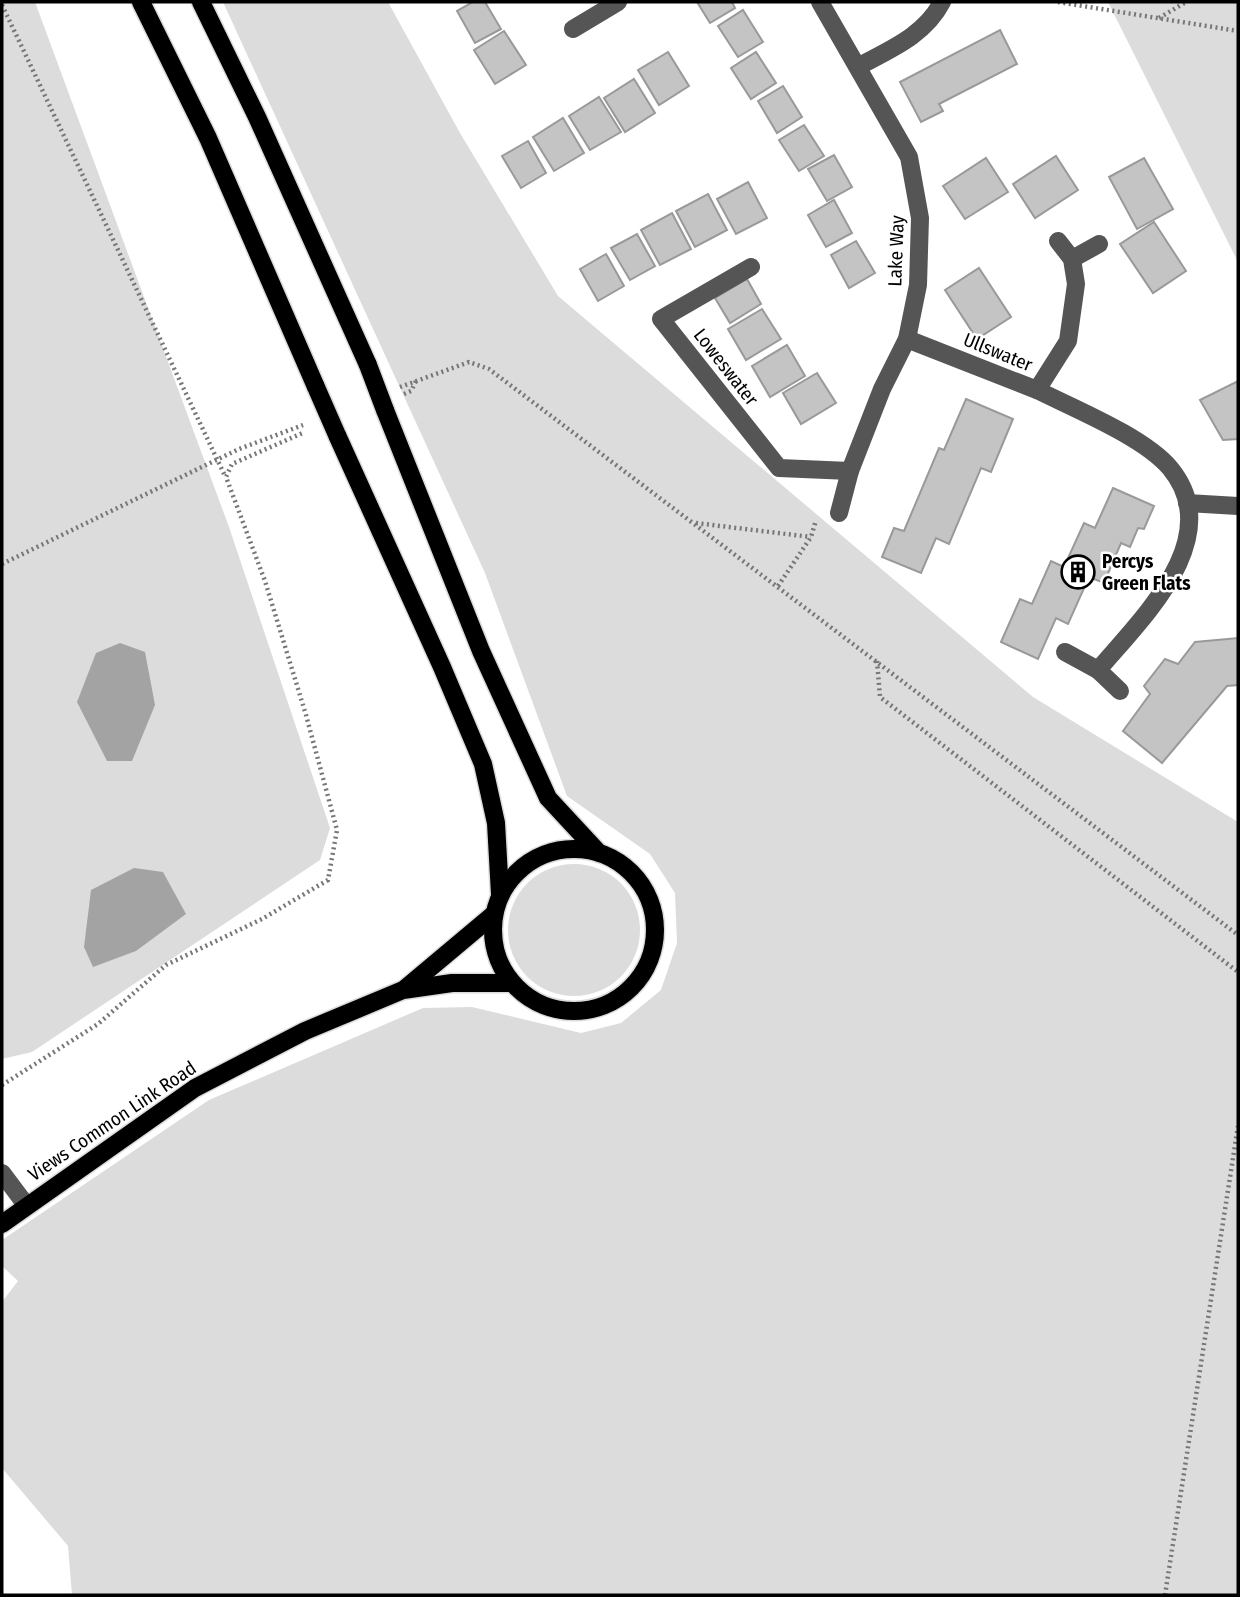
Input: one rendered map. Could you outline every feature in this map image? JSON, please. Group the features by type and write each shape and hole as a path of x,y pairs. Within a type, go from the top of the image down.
{"main road":[{"path":"141,2 208,138 483,764 496,823 500,894"},
{"path":"201,2 257,117 369,365 481,651 548,798 600,853"},
{"path":"576,849 600,853 624,865 642,886 654,911 656,938 649,964 633,987 611,1004 584,1012 557,1010 531,1000 511,983 498,962 492,939 493,915 500,894 513,875 542,856 576,849"},
{"name":"Views Common Link Road","path":"403,990 493,915"},
{"name":"Views Common Link Road","path":"2,1224 195,1088 305,1031 403,990 452,983 511,983"}],"street":[{"path":"573,29 618,2"},
{"name":"Lake Way","path":"820,2 859,66 909,158 920,218 918,285 907,339 882,389 850,471 838,513"},
{"path":"859,66 909,40 937,12 942,2"},
{"path":"1058,241 1072,259 1099,244"},
{"name":"Ullswater","path":"907,339 1037,390 1068,341 1076,284 1072,259"},
{"name":"Loweswater","path":"751,267 661,319 779,468 850,471"},
{"path":"1037,390 1132,439 1170,468 1187,503 1190,528 1184,554 1155,603 1098,670"},
{"path":"1187,503 1238,506"},
{"path":"1065,652 1098,670 1120,691"},
{"path":"2,1173 26,1206"}],"path":[{"path":"1058,2 1238,31"},
{"path":"1158,18 1186,2"},
{"path":"2,5 226,477 265,581 306,715 337,830 328,880 262,919 166,965 98,1024 2,1085"},
{"path":"400,387 469,362 489,369 1238,935"},
{"path":"400,396 411,391 416,381"},
{"path":"2,564 239,449 303,425"},
{"path":"232,464 305,432"},
{"path":"226,477 239,449"},
{"path":"778,586 811,537 818,513 838,513"},
{"path":"695,523 811,537"},
{"path":"877,660 880,696 1238,972"},
{"path":"1165,1595 1238,1126"}],"shaded area":[{"path":"2,2 35,2 229,527 330,828 320,860 32,1052 2,1059"},
{"path":"223,2 388,2 460,133 558,296 1033,697 1238,822 1238,1595 72,1595 68,1546 2,1468 2,1302 18,1281 2,1266 2,1240 209,1100 423,1008 472,1007 581,1033 621,1023 661,990 677,943 675,893 650,854 567,796 485,573"},
{"path":"1108,2 1238,2 1238,262"},
{"path":"120,643 145,652 155,705 132,761 107,761 77,702 96,653"},
{"path":"574,864 599,869 621,883 635,905 640,930 635,955 621,977 599,991 574,996 549,991 527,977 513,955 508,930 513,905 527,883 549,869"},
{"path":"134,868 163,872 186,914 136,951 93,967 84,947 91,890"}],"building":[{"path":"473,2 485,2 501,29 475,43 457,11"},
{"path":"697,2 732,2 735,8 710,23"},
{"path":"743,10 763,42 738,57 718,26"},
{"path":"1000,30 1017,64 939,104 943,111 921,122 900,82"},
{"path":"504,31 526,65 495,84 474,50"},
{"path":"668,52 689,86 659,105 638,70"},
{"path":"756,52 776,83 751,99 731,68"},
{"path":"634,79 655,113 625,132 604,98"},
{"path":"783,86 802,117 777,133 758,101"},
{"path":"599,97 621,132 590,150 569,116"},
{"path":"563,118 584,153 554,171 533,137"},
{"path":"804,125 824,156 799,171 779,140"},
{"path":"528,141 546,173 521,188 502,156"},
{"path":"834,155 852,187 827,201 808,169"},
{"path":"1056,156 1078,190 1035,218 1013,184"},
{"path":"986,158 1008,192 965,219 943,186"},
{"path":"1144,158 1173,209 1137,229 1109,177"},
{"path":"748,182 767,218 736,234 717,199"},
{"path":"708,194 727,230 695,247 676,211"},
{"path":"834,200 852,233 826,247 808,215"},
{"path":"672,213 691,249 660,265 641,230"},
{"path":"1154,222 1186,271 1153,293 1120,244"},
{"path":"637,234 655,266 630,280 611,248"},
{"path":"856,241 875,273 849,288 831,255"},
{"path":"606,254 624,286 598,301 580,269"},
{"path":"979,268 1011,317 977,339 945,290"},
{"path":"747,279 761,304 730,323 715,298"},
{"path":"762,309 781,339 746,360 728,329"},
{"path":"787,345 805,376 770,397 752,366"},
{"path":"817,373 836,403 801,424 783,393"},
{"path":"1238,381 1238,439 1223,440 1200,400"},
{"path":"966,399 1013,419 991,472 981,468 949,544 936,538 921,573 882,557 894,528 904,531 939,448 944,450"},
{"name":"Percys Green Flats","path":"1113,488 1154,506 1144,529 1138,528 1130,547 1121,543 1104,583 1089,577 1068,624 1056,618 1038,659 1001,642 1020,599 1032,604 1051,561 1064,567 1084,523 1095,528"},
{"name":"Percys Green Flats","path":"1238,638 1238,685 1227,686 1162,763 1123,731 1150,694 1144,686 1165,659 1178,664 1195,642"}],"place":[{"name":"Percys Green Flats","path":"1078,572"}]}
